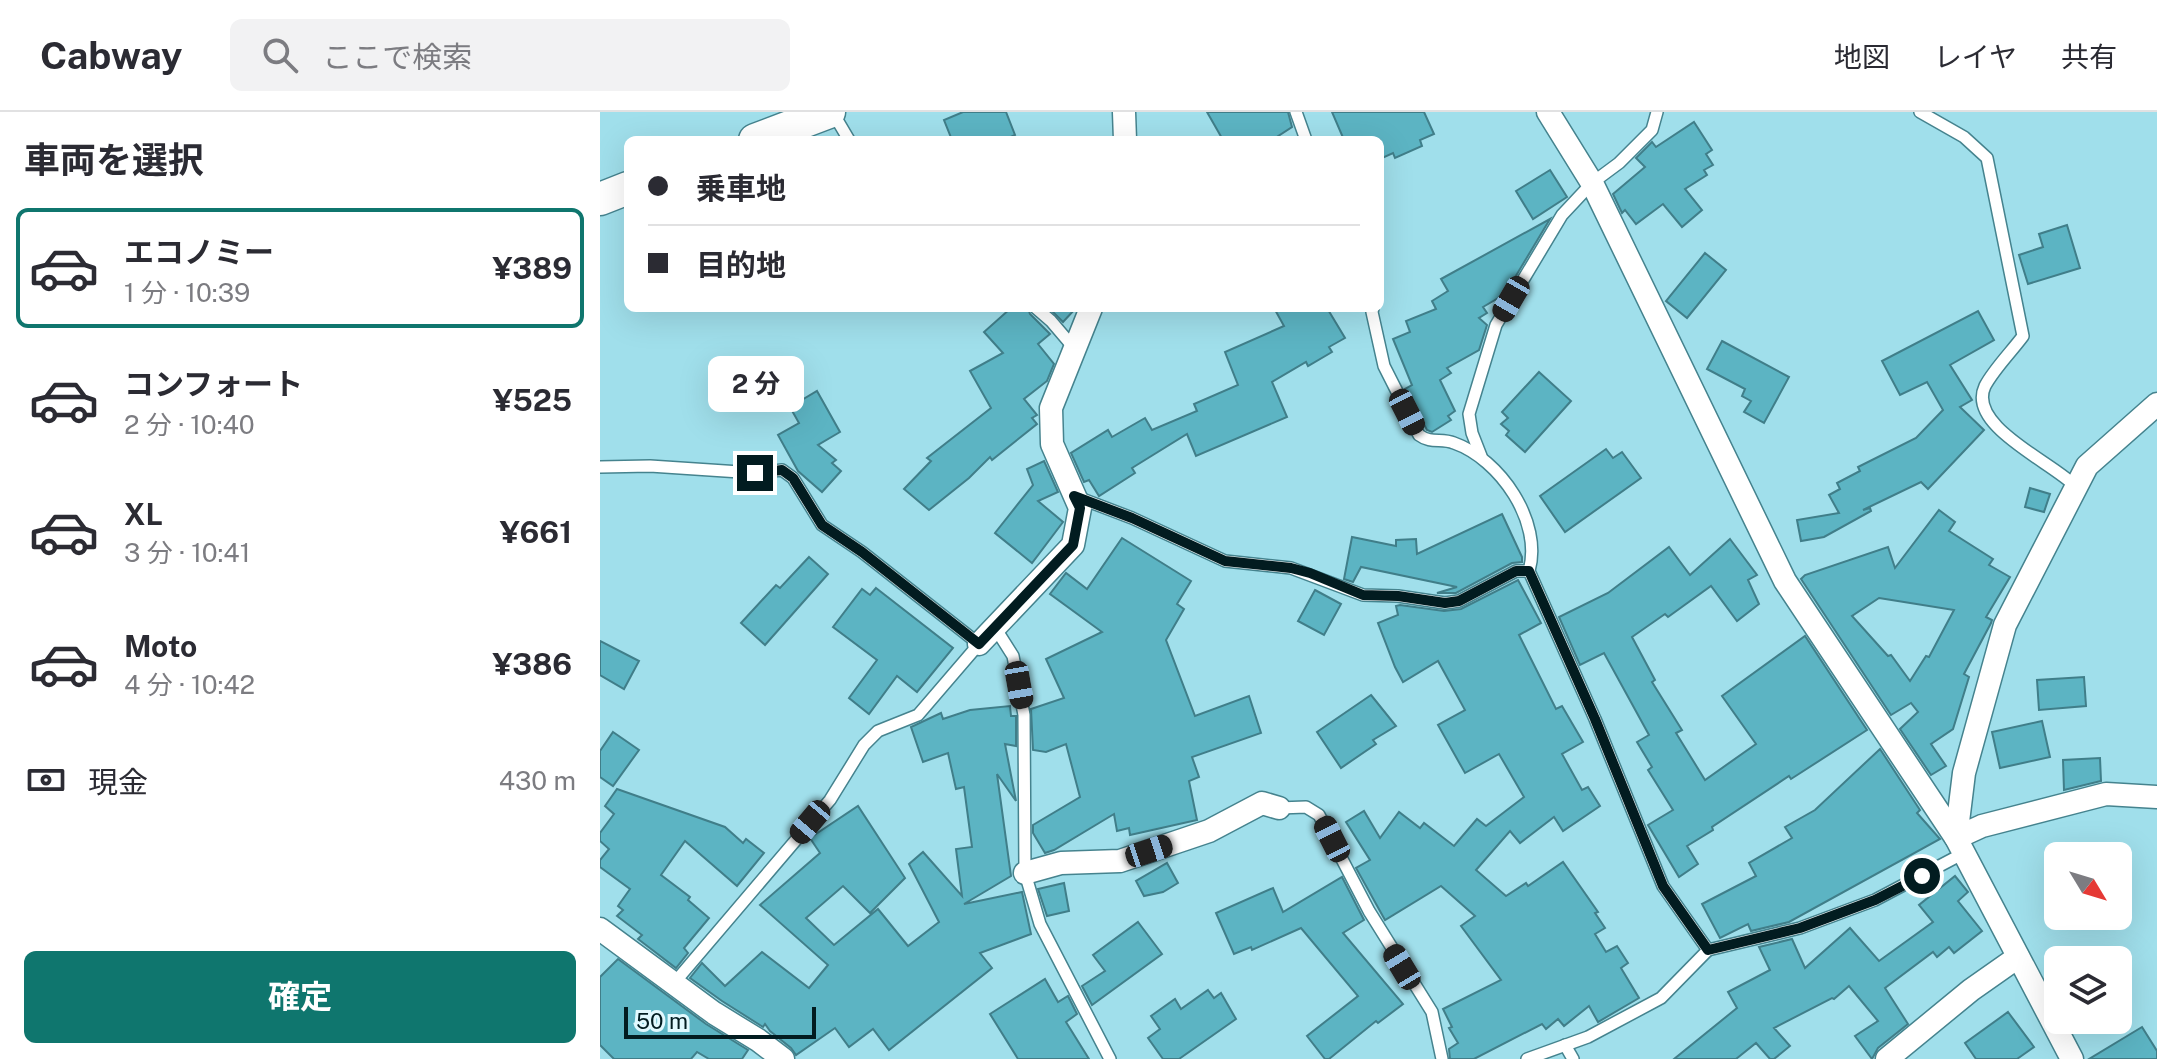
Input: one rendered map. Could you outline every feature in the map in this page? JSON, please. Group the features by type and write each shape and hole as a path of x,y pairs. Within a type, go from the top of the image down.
{"street":[{"path":"766,136 831,112"},
{"path":"1124,112 1125,136"},
{"path":"1548,112 1592,183 1785,581 1960,845 2072,1059"},
{"path":"600,199 624,190"},
{"path":"979,644 1073,545 1080,508 1052,444 1051,408 1089,312"},
{"path":"1960,845 1964,773 2005,625 2087,466 2157,404"},
{"path":"1960,845 1982,826 2106,794 2157,797"},
{"path":"1025,873 1061,863 1120,861 1209,831 1262,803 1279,808"},
{"path":"600,929 714,1013 783,1059"},
{"path":"1887,1059 1971,990 2018,957"}],"lane":[{"path":"831,112 846,136"},
{"path":"1296,112 1305,136"},
{"path":"1657,112 1652,130 1619,163 1592,183 1553,228 1496,325 1469,414 1481,456 1513,492 1528,524 1533,558 1529,571 1595,719 1663,886 1708,950"},
{"path":"1920,112 1964,137 1987,158 2023,336 1984,388 1983,410 1993,425 2076,487"},
{"path":"1041,312 1074,349"},
{"path":"1374,312 1384,366 1419,435 1427,441 1453,442 1481,456"},
{"path":"600,467 650,466 755,473 782,470 793,478 822,525 862,552 979,644 918,715 878,731 864,745 830,800 675,982"},
{"path":"1074,496 1132,518 1225,561 1291,568 1363,595 1398,596 1445,603 1459,601 1516,571 1529,571"},
{"path":"994,626 1013,656 1024,715 1025,873 1040,924 1110,1059"},
{"path":"1279,808 1306,807 1319,815 1369,911 1432,1012 1442,1059"},
{"path":"1527,1059 1588,1037 1661,998 1708,950 1800,928 1875,900 1960,845"},
{"path":"1565,1045 1573,1059"}],"building":[{"path":"963,112 1006,112 1015,135 950,136 944,120"},
{"path":"1207,112 1288,112 1292,127 1278,136 1221,136"},
{"path":"1332,112 1424,112 1434,134 1420,140 1422,146 1395,158 1393,153 1384,157 1384,136 1342,136"},
{"path":"1694,122 1712,150 1706,154 1713,165 1704,170 1707,175 1685,189 1702,210 1682,227 1663,204 1636,224 1625,210 1622,213 1613,194 1645,167 1636,158 1652,142 1656,147"},
{"path":"1550,170 1567,197 1533,219 1516,191"},
{"path":"1550,219 1505,294 1483,307 1487,313 1479,318 1487,325 1479,350 1447,368 1451,373 1440,380 1455,411 1448,416 1451,420 1432,432 1427,430 1405,389 1412,385 1393,339 1410,332 1406,321 1436,309 1432,301 1448,291 1441,279"},
{"path":"2067,225 2080,268 2028,284 2019,255 2043,247 2039,234"},
{"path":"1705,253 1726,270 1687,318 1666,301"},
{"path":"1978,311 1994,340 1950,365 1972,400 1960,407 1984,430 1928,489 1921,482 1863,510 1870,508 1871,511 1824,537 1801,541 1797,520 1839,513 1829,495 1840,489 1837,483 1860,471 1858,467 1916,438 1943,410 1927,382 1900,395 1882,361"},
{"path":"1006,312 1029,312 1050,334 1038,344 1054,364 1047,381 1024,399 1037,415 1032,418 1037,424 992,460 990,457 929,510 904,489 931,461 927,458 991,408 970,371 1003,353 984,332"},
{"path":"1053,312 1072,312 1063,322"},
{"path":"1276,312 1329,312 1345,338 1329,347 1332,352 1308,366 1306,362 1272,382 1287,417 1196,456 1187,434 1132,468 1135,473 1099,496 1089,480 1084,482 1071,453 1108,430 1112,437 1145,418 1152,430 1197,411 1194,404 1238,385 1225,352 1284,326"},
{"path":"1722,341 1789,377 1764,423 1744,412 1751,401 1742,396 1745,389 1707,369"},
{"path":"1539,372 1571,401 1525,452 1506,435 1509,431 1501,424 1508,418 1502,412"},
{"path":"817,391 840,432 818,445 836,460 832,463 841,471 822,492 798,471 778,435 799,423 790,407"},
{"path":"1606,449 1613,458 1622,452 1641,478 1565,532 1540,496"},
{"path":"1044,461 1058,492 1038,501 1063,522 1032,563 995,533 1033,485 1027,469"},
{"path":"2030,488 2050,494 2044,512 2025,507"},
{"path":"1939,510 1955,522 1949,531 1993,559 1989,565 2010,577 1986,617 1992,620 1991,623 1964,674 1969,677 1953,729 1931,744 1946,766 1931,775 1900,729 1918,712 1911,703 1891,715 1801,579 1888,547 1895,568","holes":["1879,598 1954,610 1929,657 1926,656 1910,681 1891,655 1888,656 1852,616"]},
{"path":"1502,514 1522,562 1512,563 1456,593 1437,593 1457,587 1361,567 1353,582 1344,579 1352,537 1396,546 1396,540 1416,539 1417,554"},
{"path":"1122,538 1191,581 1177,604 1184,609 1166,640 1195,716 1249,696 1261,733 1192,757 1199,777 1189,781 1197,820 1130,835 1129,828 1117,831 1114,814 1045,853 1033,833 1033,825 1080,797 1066,744 1046,752 1033,750 1031,709 1064,698 1046,659 1102,632 1050,594 1066,573 1087,589"},
{"path":"1730,539 1757,575 1748,580 1759,604 1737,621 1711,586 1668,617 1665,614 1632,637 1655,680 1652,682 1682,730 1676,733 1705,780 1756,744 1722,696 1805,636 1867,730 1791,779 1789,776 1687,846 1698,864 1679,877 1648,825 1673,810 1648,770 1652,767 1637,742 1649,735 1604,653 1580,665 1559,617 1608,593 1669,547 1690,575"},
{"path":"809,557 828,574 765,645 741,623 776,585 780,588"},
{"path":"1518,580 1541,623 1519,635 1556,709 1562,706 1583,742 1562,754 1582,790 1588,787 1600,806 1563,831 1554,817 1520,843 1510,831 1476,870 1506,896 1526,883 1528,886 1563,862 1598,912 1595,913 1605,928 1595,934 1606,952 1617,946 1628,963 1621,968 1639,998 1598,1022 1589,1006 1564,1026 1558,1019 1546,1029 1542,1024 1474,1059 1450,1059 1449,1049 1458,1043 1443,1009 1501,980 1461,926 1475,916 1441,886 1385,920 1356,868 1370,860 1346,822 1364,811 1380,838 1399,812 1420,828 1424,823 1454,846 1477,819 1486,826 1524,797 1499,754 1465,773 1438,725 1465,710 1438,661 1403,682 1378,623 1398,615 1396,606 1400,605 1444,611 1461,609"},
{"path":"876,588 953,648 917,692 897,676 869,714 849,698 877,660 833,627 862,589 870,595"},
{"path":"1315,590 1341,604 1324,635 1298,621"},
{"path":"600,641 639,661 624,689 600,675"},
{"path":"2084,677 2086,706 2039,710 2037,680"},
{"path":"1371,695 1396,726 1373,740 1376,744 1341,768 1317,732"},
{"path":"1010,706 1011,716 1016,716 1016,746 1005,744 1016,801 997,774 1011,876 964,904 1022,892 1031,934 980,953 992,968 889,1050 873,1029 849,1047 835,1028 796,1055 765,1024 763,1027 690,978 702,963 725,986 762,952 809,988 828,965 760,905 820,853 810,838 858,806 905,878 870,913 843,886 806,918 834,945 878,909 908,946 939,922 909,864 923,852 962,896 956,849 972,847 964,787 956,789 948,753 923,762 911,727 941,713 943,719 970,710"},
{"path":"2042,721 2050,757 2000,768 1992,732"},
{"path":"613,732 639,750 613,786 600,777 600,751"},
{"path":"1880,749 1920,810 1917,813 1940,839 1789,922 1751,931 1748,924 1720,938 1702,904 1756,876 1749,863 1792,838 1785,827 1815,810"},
{"path":"2100,758 2101,781 2064,790 2063,760"},
{"path":"617,789 725,827 743,843 746,839 764,853 737,886 685,841 661,875 690,897 688,900 709,918 684,948 688,953 676,968 638,939 642,935 617,916 623,910 618,906 630,889 600,867 600,860 609,849 600,841 600,833 614,814 605,806"},
{"path":"1167,863 1178,883 1163,892 1144,896 1136,881"},
{"path":"1955,876 1968,892 1958,901 1982,931 1954,953 1949,947 1937,957 1933,952 1885,988 1908,1024 1878,1048 1872,1059 1855,1036 1878,1021 1849,986 1834,999 1774,1028 1790,1046 1774,1059 1770,1059 1756,1043 1736,1059 1674,1059 1737,1008 1728,992 1770,970 1759,947 1792,939 1805,968 1850,928 1879,961 1933,922 1919,905"},
{"path":"1342,877 1364,920 1343,933 1403,1004 1325,1059 1307,1036 1358,996 1301,928 1252,950 1251,947 1234,954 1216,913 1273,888 1283,912"},
{"path":"1064,883 1069,911 1047,916 1038,889"},
{"path":"1138,922 1162,954 1092,1005 1082,986 1105,971 1093,955"},
{"path":"618,959 706,1024 748,1050 742,1059 709,1059 697,1052 691,1059 614,1059 600,1045 600,977"},
{"path":"1045,979 1058,1002 1068,996 1077,1014 1066,1022 1089,1059 1018,1059 990,1014"},
{"path":"1208,990 1214,998 1221,993 1236,1019 1179,1059 1163,1059 1148,1038 1160,1029 1151,1016 1175,999 1181,1009"},
{"path":"2008,1012 2034,1047 2017,1059 1976,1059 1965,1043"},
{"path":"2142,1027 2157,1051 2157,1059 2089,1059 2132,1034"}],"route":[{"path":"755,473 782,470 793,478 822,525 862,552 979,644 1073,545 1080,508 1074,496 1132,518 1225,561 1291,568 1363,595 1398,596 1445,603 1459,601 1516,571 1529,571 1595,719 1663,886 1708,950 1800,928 1875,900 1922,876"}]}
